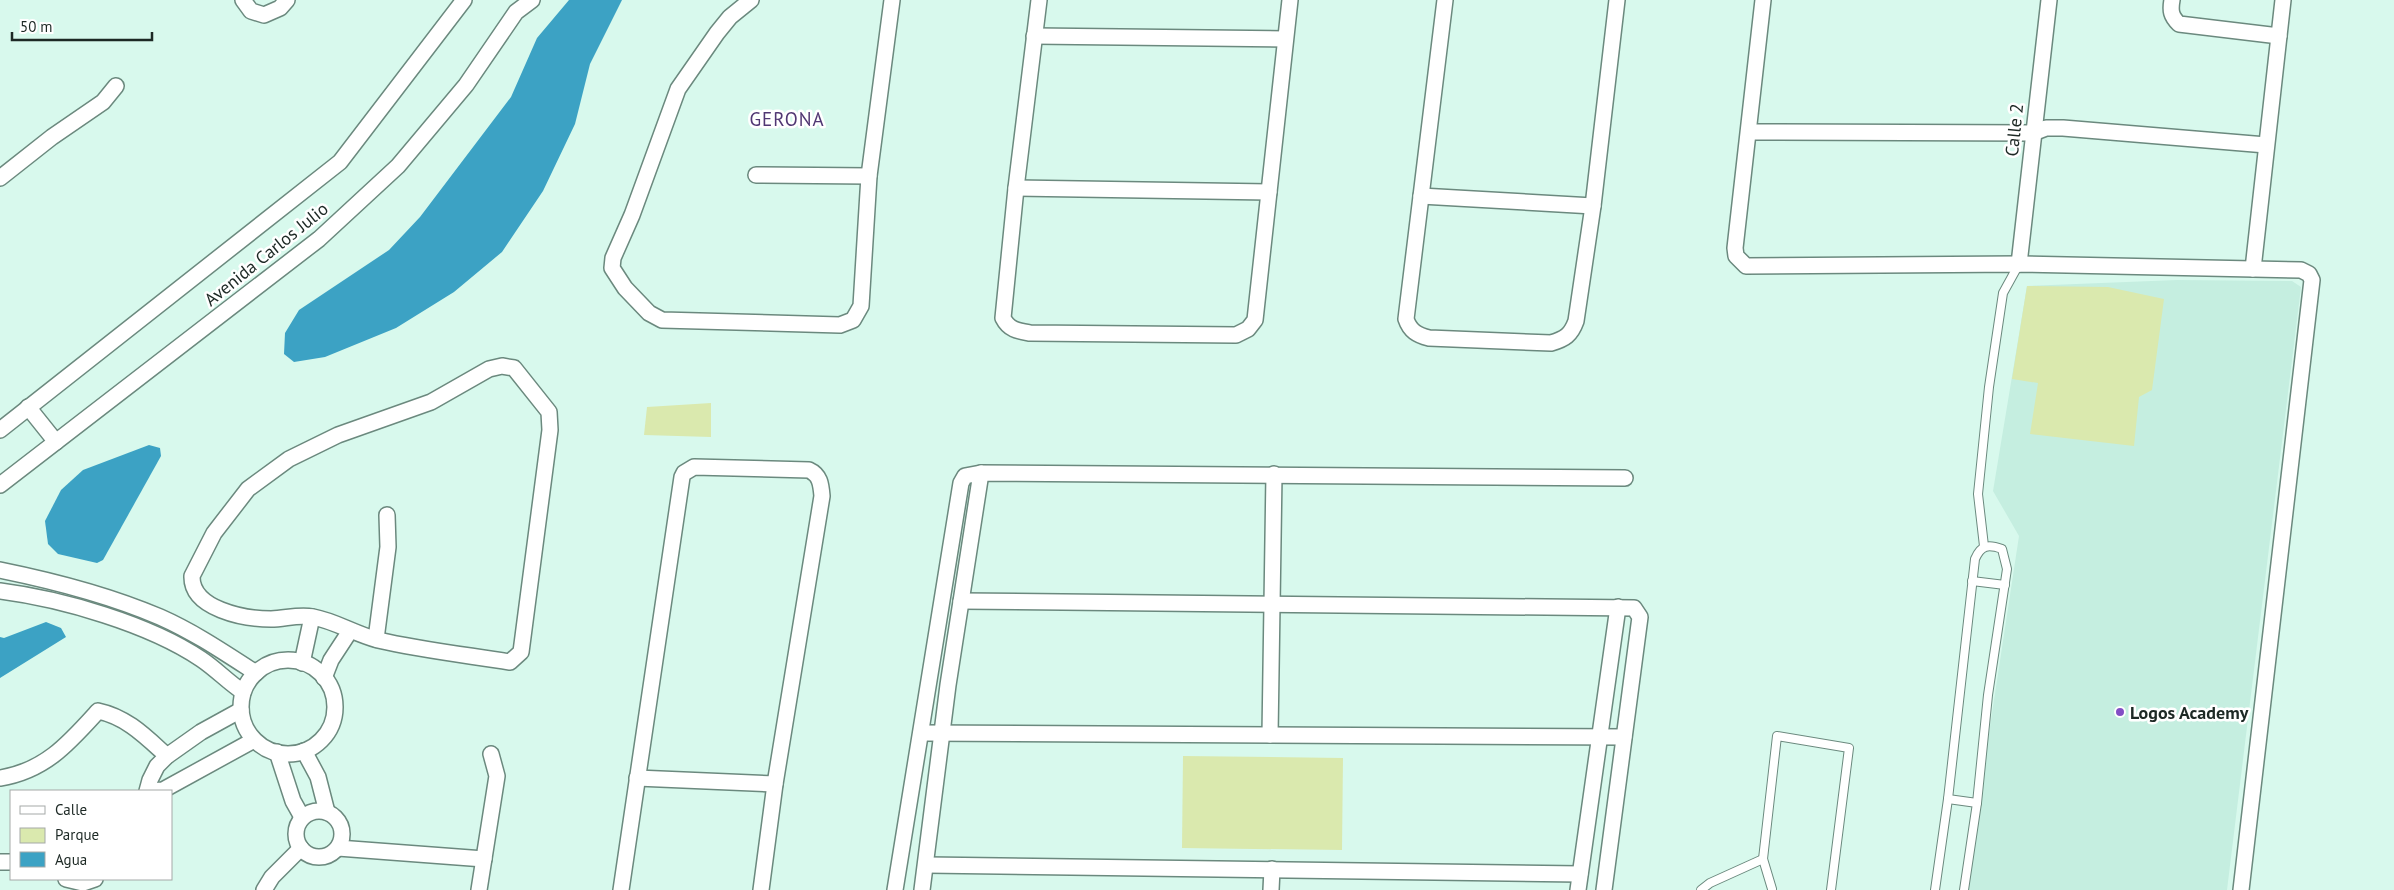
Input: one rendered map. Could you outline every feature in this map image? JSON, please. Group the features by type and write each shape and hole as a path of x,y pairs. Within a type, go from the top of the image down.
{"street":[{"path":"243,0 251,11 264,15 280,8 287,0"},
{"name":"Avenida Carlos Julio","path":"0,430 340,162 464,0"},
{"name":"Avenida Carlos Julio","path":"0,485 319,238 398,166 466,84 518,6 532,0"},
{"path":"750,0 730,17 717,33 678,89 632,216 613,258 612,268 625,288 649,313 662,320 840,325 853,320 861,306 869,176 892,0"},
{"path":"1039,0 1016,188 1004,318 1007,325 1013,330 1030,334 1236,334 1248,329 1255,320 1290,0"},
{"path":"1445,0 1406,319 1409,327 1418,335 1429,338 1551,342 1562,340 1572,333 1576,321 1593,206 1617,0"},
{"path":"1763,0 1750,132 1735,248 1736,256 1746,266 2019,264 2300,270 2309,274 2312,280 2241,890"},
{"name":"Calle 2","path":"2019,264 2049,0"},
{"path":"2172,0 2170,12 2172,18 2179,24 2279,36"},
{"path":"2253,269 2283,0"},
{"path":"1034,36 1285,39"},
{"path":"0,178 103,102 116,86"},
{"path":"1750,132 2033,132 2046,128 2062,128 2266,145"},
{"path":"756,175 869,176"},
{"path":"1016,188 1269,192"},
{"path":"1421,196 1593,206"},
{"path":"502,366 514,368 549,412 550,430 521,652 510,662 376,639 312,617 301,616 272,619 244,616 221,610 198,596 192,583 192,576 214,533 248,489 289,459 338,435 431,402 489,369 502,366"},
{"path":"28,407 56,442"},
{"path":"622,890 637,778 684,472 694,466 809,470 815,472 819,478 822,496 775,784 761,890"},
{"path":"922,890 944,733 948,685 980,473"},
{"path":"895,890 961,483 966,476 980,473 1625,478"},
{"path":"1270,735 1274,474"},
{"path":"376,639 388,547 387,515"},
{"path":"0,570 94,593 161,618 211,644 256,673"},
{"path":"0,591 31,595 99,612 162,638 201,659 243,692"},
{"path":"961,601 1271,606 1634,608 1640,617 1604,890"},
{"path":"1578,890 1618,607"},
{"path":"302,663 312,617"},
{"path":"324,678 331,660 350,631"},
{"path":"290,660 302,663 314,668 332,690 335,705 333,720 327,733 317,744 304,751 290,754 265,748 254,740 243,721 241,710 243,692 256,673 266,666 290,660"},
{"path":"148,790 150,780 157,766 167,756 201,732 241,710"},
{"path":"0,778 46,762 98,711 114,714 138,730 167,756"},
{"path":"921,732 1624,737"},
{"path":"163,790 254,740"},
{"path":"304,751 318,778 327,812"},
{"path":"277,752 293,801 302,817"},
{"path":"479,890 496,776 491,754"},
{"path":"637,778 775,784"},
{"path":"318,811 327,812 336,818 342,827 342,838 338,848 330,855 319,857 309,855 301,848 296,832 302,817 318,811"},
{"path":"264,890 282,866 301,848"},
{"path":"338,848 484,858"},
{"path":"926,865 1580,874"},
{"path":"1271,890 1272,869"},
{"path":"70,880 86,884"}],"lane":[{"path":"1934,890 1948,799 1975,559 1984,546 1978,494 1989,387 2002,293 2019,264"},
{"path":"1964,890 1977,803 1988,695 2007,569 2002,549 1991,545 1984,546"},
{"path":"1972,581 2005,585"},
{"path":"1773,890 1763,859 1777,736 1849,748 1831,890"},
{"path":"1948,799 1977,803"},
{"path":"1701,890 1710,883 1763,859"}],"shaded area":[{"name":"Logos Academy","path":"2177,280 2292,281 2301,287 2227,890 1965,890 2019,536 1993,491 2027,286"}],"green space":[{"path":"2027,286 2108,287 2164,299 2152,390 2139,397 2134,446 2030,434 2038,383 2012,379"},
{"path":"711,403 711,437 644,435 647,407"},
{"path":"1183,756 1343,758 1342,850 1182,848"}],"water":[{"path":"569,0 622,0 590,64 575,124 543,191 502,252 454,292 396,328 325,357 294,362 284,354 285,333 299,310 389,250 420,217 511,97 537,38"},
{"path":"149,445 160,448 161,456 103,560 97,563 58,554 48,544 45,521 61,490 83,470"},
{"path":"46,622 61,628 66,637 0,678 0,637 4,638"}],"place":[{"name":"Logos Academy","path":"2120,712"}],"district":[{"name":"GERONA","path":"787,119"}]}
